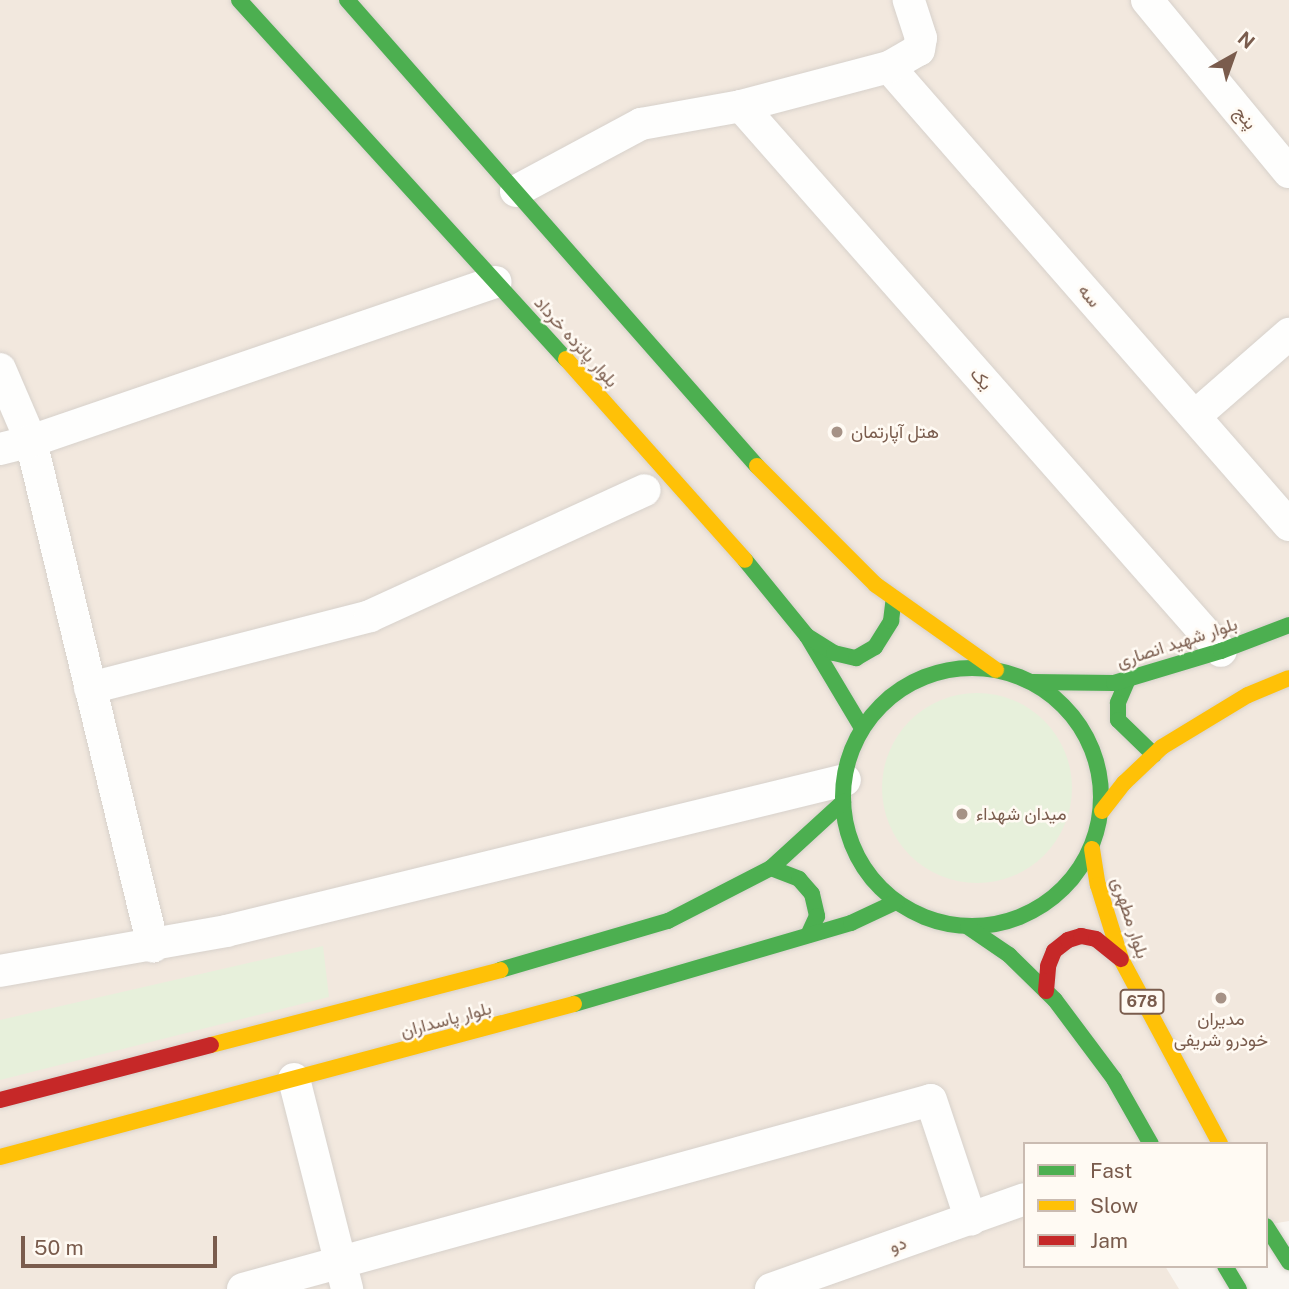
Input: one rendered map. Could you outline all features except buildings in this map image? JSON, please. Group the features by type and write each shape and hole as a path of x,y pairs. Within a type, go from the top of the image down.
{"main road":[{"name":"بلوار پانزده خرداد","path":"239,0 710,517 807,636 862,728"},
{"path":"347,0 760,469 876,585 996,670"},
{"path":"807,636 834,653 856,658 875,647 891,621 894,598"},
{"name":"بلوار شهید انصاری","path":"1032,682 1114,683 1220,651 1289,625"},
{"path":"957,668 996,670 1032,682 1063,705 1087,736 1100,773 1102,811 1092,849 1072,882 1042,907 1007,922 968,927 930,920 896,902 869,875 850,841 844,791 847,764 862,728 887,699 919,678 957,668"},
{"path":"1102,811 1124,783 1154,755 1248,695 1289,678"},
{"path":"1128,679 1118,703 1118,720 1127,732 1154,755"},
{"name":"بلوار پاسداران","path":"0,1100 36,1098 668,921 771,868 844,791"},
{"name":"بلوار مطهری","path":"1092,849 1098,884 1121,959 1219,1142"},
{"path":"771,868 799,879 813,894 817,916 808,935"},
{"name":"بلوار پاسداران","path":"0,1157 46,1138 294,1079 514,1022 851,923 896,902"},
{"path":"968,927 1009,955 1046,991 1114,1079 1150,1142"},
{"path":"1046,991 1048,965 1054,951 1068,940 1081,936 1096,939 1121,959"},
{"path":"1268,1229 1289,1262"}],"street":[{"path":"516,191 641,124 741,106 889,67 919,50 920,38 909,0"},
{"name":"پنج","path":"1147,0 1289,172"},
{"name":"سه","path":"889,67 1289,525"},
{"name":"یک","path":"741,106 1220,651"},
{"path":"0,449 31,441 496,282"},
{"path":"1195,416 1289,334"},
{"path":"0,369 31,441 153,946"},
{"path":"90,688 370,616 645,490"},
{"path":"0,971 153,946 844,791"},
{"path":"294,1079 345,1275"},
{"path":"243,1289 345,1275 930,1100 971,1220"},
{"name":"دو","path":"771,1289 1023,1200"}],"shaded area":[{"path":"0,0 1289,0 1289,1221 1268,1225 1268,1142 1023,1142 1023,1268 1166,1268 1179,1289 0,1289"}],"green space":[{"path":"977,693 1013,701 1030,709 1044,721 1056,735 1064,752 1072,788 1064,824 1056,841 1044,855 1030,867 1013,875 977,883 941,875 924,867 910,855 898,841 890,824 882,788 890,752 898,735 910,721 924,709 941,701"},
{"path":"323,946 329,997 0,1080 0,1020"}],"traffic: fast":[{"path":"239,0 566,359"},
{"path":"347,0 757,466"},
{"path":"745,560 807,636 862,728"},
{"path":"807,636 834,653 856,658 875,647 891,621 894,598"},
{"path":"1032,682 1114,683 1221,651 1289,625"},
{"path":"972,668 997,671 1033,683 1054,697 1072,715 1091,748 1101,797 1098,822 1086,858 1072,879 1054,897 1021,916 972,926 947,923 911,911 890,897 872,879 853,846 843,797 846,772 858,736 872,715 890,697 923,678 972,668"},
{"path":"1128,679 1118,703 1118,720 1154,755"},
{"path":"500,970 668,921 771,868 843,802"},
{"path":"771,868 799,879 812,894 817,916 808,935"},
{"path":"574,1004 851,923 896,902"},
{"path":"968,927 1009,955 1055,1000 1114,1079 1150,1142"},
{"path":"1268,1229 1289,1262"},
{"path":"1226,1268 1239,1289"}],"traffic: slow":[{"path":"566,359 745,560"},
{"path":"757,466 876,585 996,670"},
{"path":"1102,811 1124,783 1162,747 1248,695 1289,678"},
{"path":"1092,849 1098,885 1121,959 1219,1142"},
{"path":"211,1045 500,970"},
{"path":"0,1157 574,1004"}],"traffic: jam":[{"path":"1046,991 1048,966 1054,951 1068,940 1081,936 1096,939 1121,959"},
{"path":"0,1100 211,1045"}],"place":[{"name":"هتل آپارتمان","path":"837,432"},
{"name":"میدان شهداء","path":"962,814"},
{"name":"مدیران خودرو شریفی","path":"1221,998"}]}
